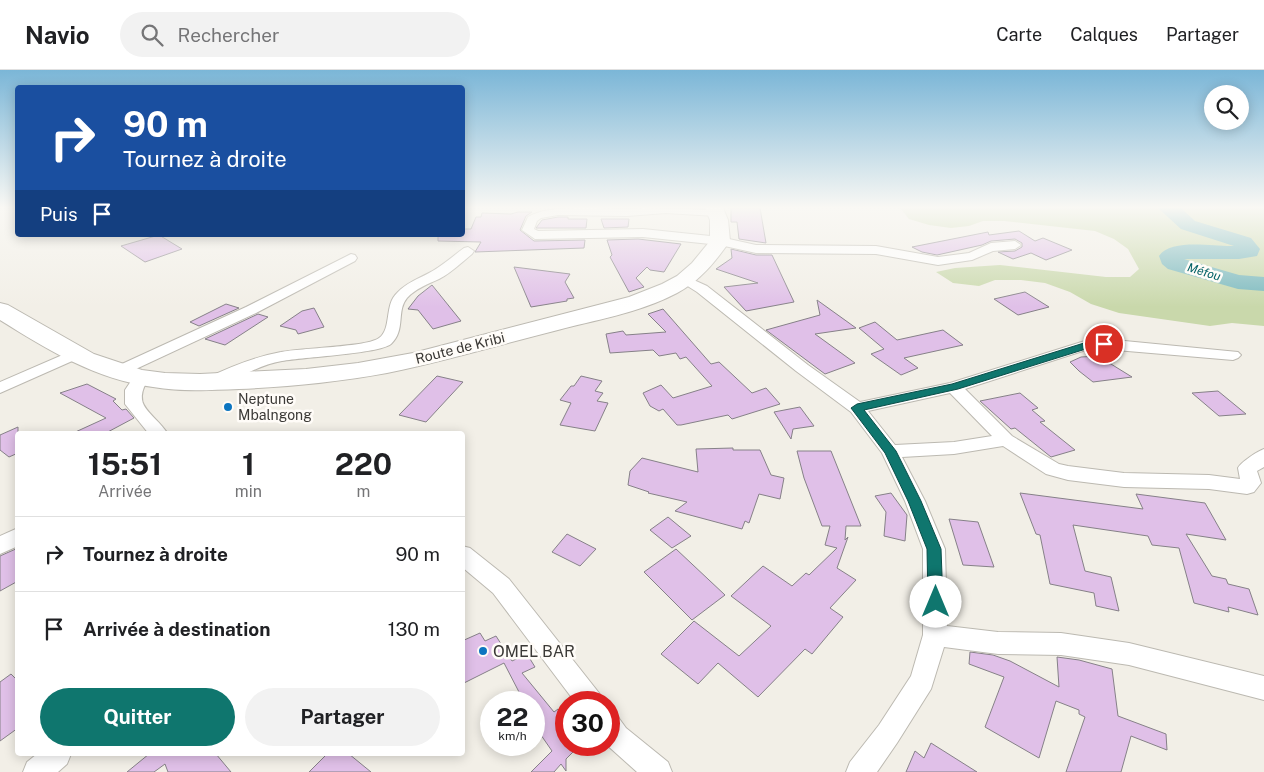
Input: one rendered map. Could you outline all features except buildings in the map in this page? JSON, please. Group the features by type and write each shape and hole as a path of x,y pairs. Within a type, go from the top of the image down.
{"main road":[{"name":"Route de Kribi","path":"0,310 74,355 117,372 141,378 211,382 268,380 332,374 402,362 614,308 660,293 685,280 720,241"}],"street":[{"path":"720,241 764,250 876,250 938,261 972,256 991,247 1015,245"},
{"path":"211,382 256,362 283,356 364,347 384,342 392,333 396,305 401,296 424,279 434,276 468,251"},
{"path":"117,372 251,310 351,258"},
{"path":"685,280 702,289 802,368 857,408 890,451 915,501 934,549 936,635 922,681 888,734 860,772"},
{"path":"857,408 954,387 1088,345 1104,344 1233,355"},
{"path":"0,388 74,355"},
{"path":"141,378 133,390 133,404 156,431"},
{"path":"954,387 1006,440 1053,470 1124,480 1209,482 1247,487 1251,483 1247,468 1258,462 1264,455"},
{"path":"890,451 954,448 1006,440"},
{"path":"0,546 15,538"},
{"path":"465,556 501,586 582,691"},
{"path":"936,635 998,643 1060,644 1129,654 1264,688"},
{"path":"620,740 652,770"},
{"path":"37,772 55,756"}],"green space":[{"path":"1116,241 1264,241 1264,326 1232,323 1210,326 1119,313 1091,304 1070,292 1045,283 1021,280 995,280 979,286 953,283 936,272 955,268 1000,265 1106,277 1130,277 1139,269 1128,249"}],"waterway":[{"name":"Méfou","path":"1239,241 1246,244 1249,251 1239,253 1187,252 1170,256 1170,259 1176,264 1238,282 1264,284"}],"place":[{"name":"Neptune Mbalngong","path":"228,407"},
{"name":"OMEL BAR","path":"483,651"}],"route":[{"path":"936,602 934,549 915,501 884,441 857,408 954,387 1088,345 1104,344"}]}
